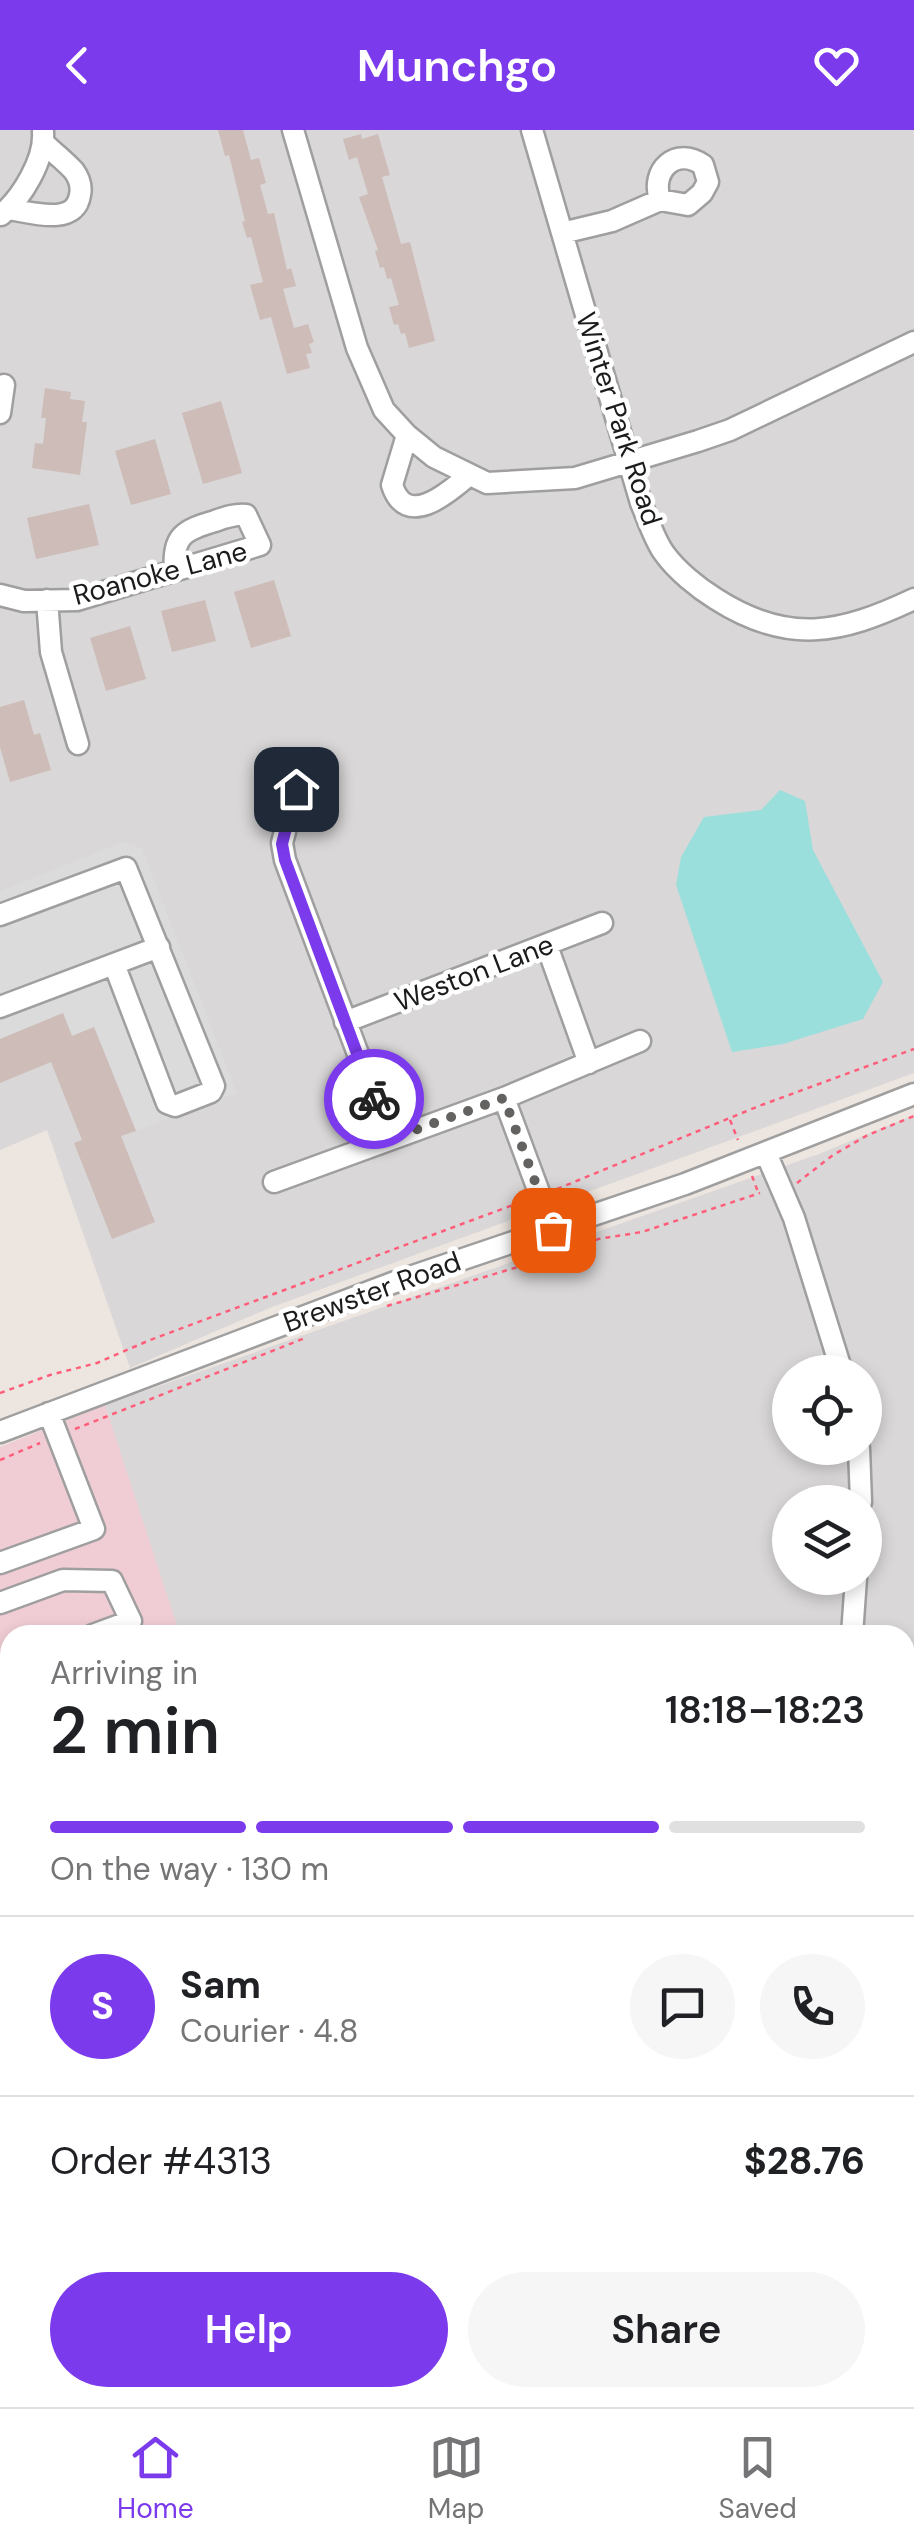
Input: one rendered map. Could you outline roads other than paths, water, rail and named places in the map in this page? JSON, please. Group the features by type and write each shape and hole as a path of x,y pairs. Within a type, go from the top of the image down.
{"street":[{"path":"293,130 358,348 384,410 406,435 434,457 486,483 575,478 730,430 914,342"},
{"name":"Winter Park Road","path":"532,130 642,503 663,552 703,591 741,615 773,627 818,630 874,618 914,600"},
{"path":"43,137 76,173 81,190 76,206 52,216 4,212 24,188 43,137"},
{"path":"562,233 612,221 660,200"},
{"path":"0,414 4,385"},
{"path":"406,435 392,485 402,502 424,508 468,476"},
{"name":"Roanoke Lane","path":"0,595 24,600 77,600 260,545 246,515 237,514 184,533 173,551 175,570"},
{"path":"46,600 51,652 78,744"},
{"path":"296,789 282,844 285,860 390,1139"},
{"path":"0,915 126,868 214,1086 211,1092 175,1106 167,1104 114,964"},
{"name":"Weston Lane","path":"345,1022 602,923"},
{"path":"547,946 589,1062"},
{"path":"0,1007 159,947"},
{"path":"274,1182 504,1098 640,1041"},
{"name":"Brewster Road","path":"0,1432 378,1288 685,1184 914,1094"},
{"path":"504,1098 553,1230"},
{"path":"766,1153 810,1263 837,1355"},
{"path":"0,1563 94,1530 49,1413"},
{"path":"0,1603 64,1580 112,1581 131,1622 122,1625"},
{"path":"853,1625 855,1595"}],"water":[{"path":"780,790 805,801 813,850 883,982 863,1019 783,1044 732,1052 676,885 681,857 704,817 761,810"}]}
